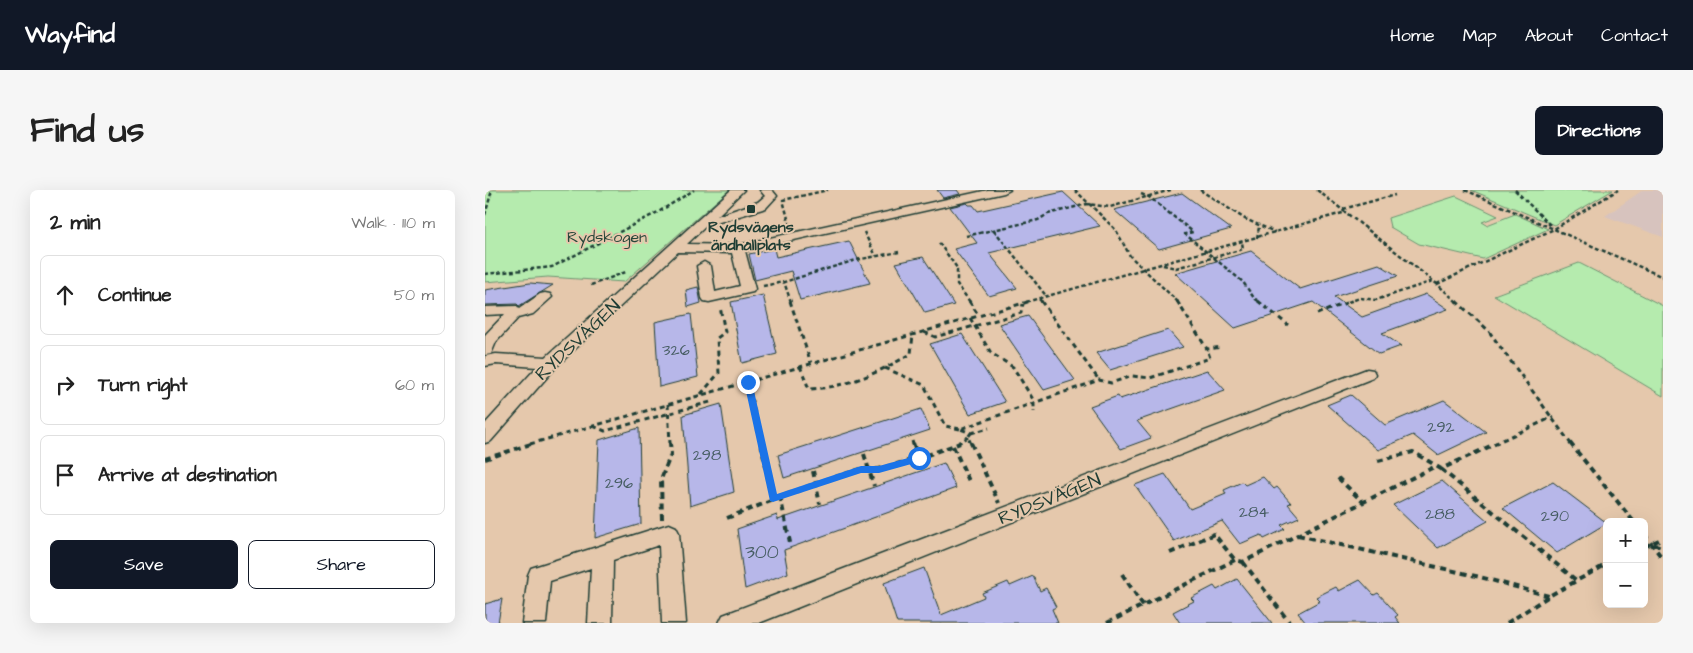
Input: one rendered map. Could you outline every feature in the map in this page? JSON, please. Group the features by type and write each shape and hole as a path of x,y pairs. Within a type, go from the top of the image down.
{"street":[{"name":"RYDSVÄGEN","path":"485,436 550,363 739,190"},
{"path":"702,225 762,205 771,196 766,190"},
{"path":"676,248 738,249 1004,190"},
{"path":"704,266 709,298 748,289 738,249"},
{"path":"485,350 489,340 513,315 527,311 545,296"},
{"path":"485,311 512,309 513,315"},
{"path":"485,361 496,359 550,363"},
{"name":"RYDSVÄGEN","path":"731,623 1367,374"},
{"path":"534,623 539,576 669,533 674,623"},
{"path":"600,623 602,555"}],"path":[{"path":"485,214 492,190"},
{"path":"686,190 693,191"},
{"path":"793,236 783,200 828,190"},
{"path":"961,429 1034,401 1099,380 1111,383 1131,376 1150,378 1210,358 1207,349 1177,301 1144,270 1122,245 1116,230 1087,204 1075,190"},
{"path":"966,236 1087,204 1110,207 1171,190"},
{"path":"1200,190 1232,212 1259,227 1277,232"},
{"path":"1317,190 1437,284 1488,330 1553,417 1563,434 1631,518"},
{"path":"1465,190 1663,278"},
{"path":"1515,190 1554,229"},
{"path":"1437,284 1554,229 1618,190"},
{"path":"485,274 552,266 660,211 693,191"},
{"path":"1141,194 1149,197 1193,232 1185,234 1243,282 1254,298 1288,325"},
{"path":"1342,210 1395,195"},
{"path":"485,459 701,394 1346,212"},
{"path":"858,222 877,256"},
{"path":"1257,238 1259,227"},
{"path":"994,230 1047,297"},
{"path":"1162,265 1176,268 1243,249 1242,242"},
{"path":"939,243 957,268 957,284 979,316"},
{"path":"748,289 784,282 877,256 899,252"},
{"path":"591,285 633,269"},
{"path":"1317,314 1360,298 1376,300 1433,281"},
{"path":"784,282 811,364"},
{"path":"701,394 719,373 717,338 725,332 718,296"},
{"path":"1039,299 1099,380"},
{"path":"923,332 935,337 975,326 1021,313 1023,304"},
{"path":"970,318 991,353 1013,367 1034,401 1034,412"},
{"path":"801,366 809,389 845,385 885,368 911,354 913,334"},
{"path":"1207,349 1222,347"},
{"path":"885,368 923,385 945,426 961,429 970,435 1005,516"},
{"path":"748,382 773,499"},
{"path":"592,426 605,432 714,401"},
{"path":"668,404 671,454 661,479 661,517 669,533"},
{"path":"1441,469 1553,417"},
{"path":"727,518 779,496 861,469 879,469 919,458 963,442 970,435 989,428"},
{"path":"912,441 922,469"},
{"path":"953,446 969,481"},
{"path":"1378,461 1413,452 1441,469 1577,581"},
{"path":"864,454 874,486"},
{"path":"1243,562 1436,466"},
{"path":"813,471 820,504"},
{"path":"1339,478 1363,502"},
{"path":"779,496 791,547"},
{"path":"1170,553 1214,534 1235,560 1243,562 1290,623"},
{"path":"1298,535 1480,577 1549,596"},
{"path":"1648,538 1663,559"},
{"path":"1648,546 1663,538"},
{"path":"1653,544 1663,548"},
{"path":"1107,623 1235,560"},
{"path":"1507,623 1549,596 1603,566"},
{"path":"1122,574 1143,605"}],"shaded area":[{"path":"1643,190 1663,190 1663,237 1605,216"}],"green space":[{"name":"Rydskogen","path":"485,190 729,190 624,282 548,277 485,282"},
{"path":"1471,190 1613,190 1554,225"},
{"path":"1456,196 1498,216 1482,222 1487,225 1515,214 1548,229 1483,259 1419,244 1390,227 1388,218"},
{"path":"1579,263 1663,306 1663,396 1494,295"}],"building":[{"path":"937,190 957,190 960,194 943,198"},
{"path":"1063,192 1100,226 989,253 1017,288 989,296 954,249 977,243 950,207 967,203 973,205 978,211"},
{"path":"1182,193 1231,229 1159,249 1114,210"},
{"path":"849,241 870,283 800,300 791,271 755,280 749,254 774,249 776,257"},
{"path":"1251,251 1300,289 1379,264 1398,276 1334,297 1362,317 1426,294 1448,309 1382,333 1401,346 1379,354 1313,302 1235,328 1175,273"},
{"path":"923,257 954,305 925,313 896,263"},
{"path":"530,283 553,285 519,306 517,304 485,305 485,290"},
{"path":"698,287 701,303 688,307 686,290"},
{"path":"763,295 777,354 742,363 731,302"},
{"path":"691,314 698,377 659,387 655,322"},
{"path":"1028,316 1075,380 1044,390 999,324"},
{"path":"1168,330 1183,347 1110,370 1096,353"},
{"path":"962,334 1005,402 970,414 930,344"},
{"path":"1207,370 1225,390 1137,421 1151,438 1121,449 1090,406 1118,396 1120,399"},
{"path":"1351,395 1385,425 1444,400 1486,432 1438,455 1413,435 1378,450 1327,405"},
{"path":"721,404 734,492 690,506 683,415"},
{"path":"921,409 930,430 784,478 778,455"},
{"path":"639,428 641,524 595,538 599,440"},
{"path":"944,463 956,488 784,550 788,573 745,589 737,529 777,515 778,520"},
{"path":"1165,474 1190,509 1226,494 1224,490 1242,482 1245,485 1263,477 1274,489 1277,487 1291,503 1288,504 1299,517 1281,525 1285,529 1264,539 1261,535 1240,544 1222,521 1174,541 1135,485"},
{"path":"1442,481 1488,521 1438,548 1393,505"},
{"path":"1553,482 1603,520 1603,525 1557,553 1503,508"},
{"path":"924,568 941,615 984,597 982,593 1008,582 1010,586 1033,576 1040,591 1046,588 1056,607 1052,609 1058,623 897,623 884,583"},
{"path":"1237,579 1272,623 1180,623 1173,612 1194,601 1191,598 1214,586 1217,590"},
{"path":"1360,580 1374,595 1378,593 1398,615 1395,617 1400,623 1306,623 1298,613 1320,601 1316,597 1336,587 1339,591"},
{"path":"502,599 498,623 485,623 485,604"}],"place":[{"name":"Rydsvägens ändhållplats","path":"751,209"}],"route":[{"path":"748,382 773,499 861,469 879,469 919,458"}]}
